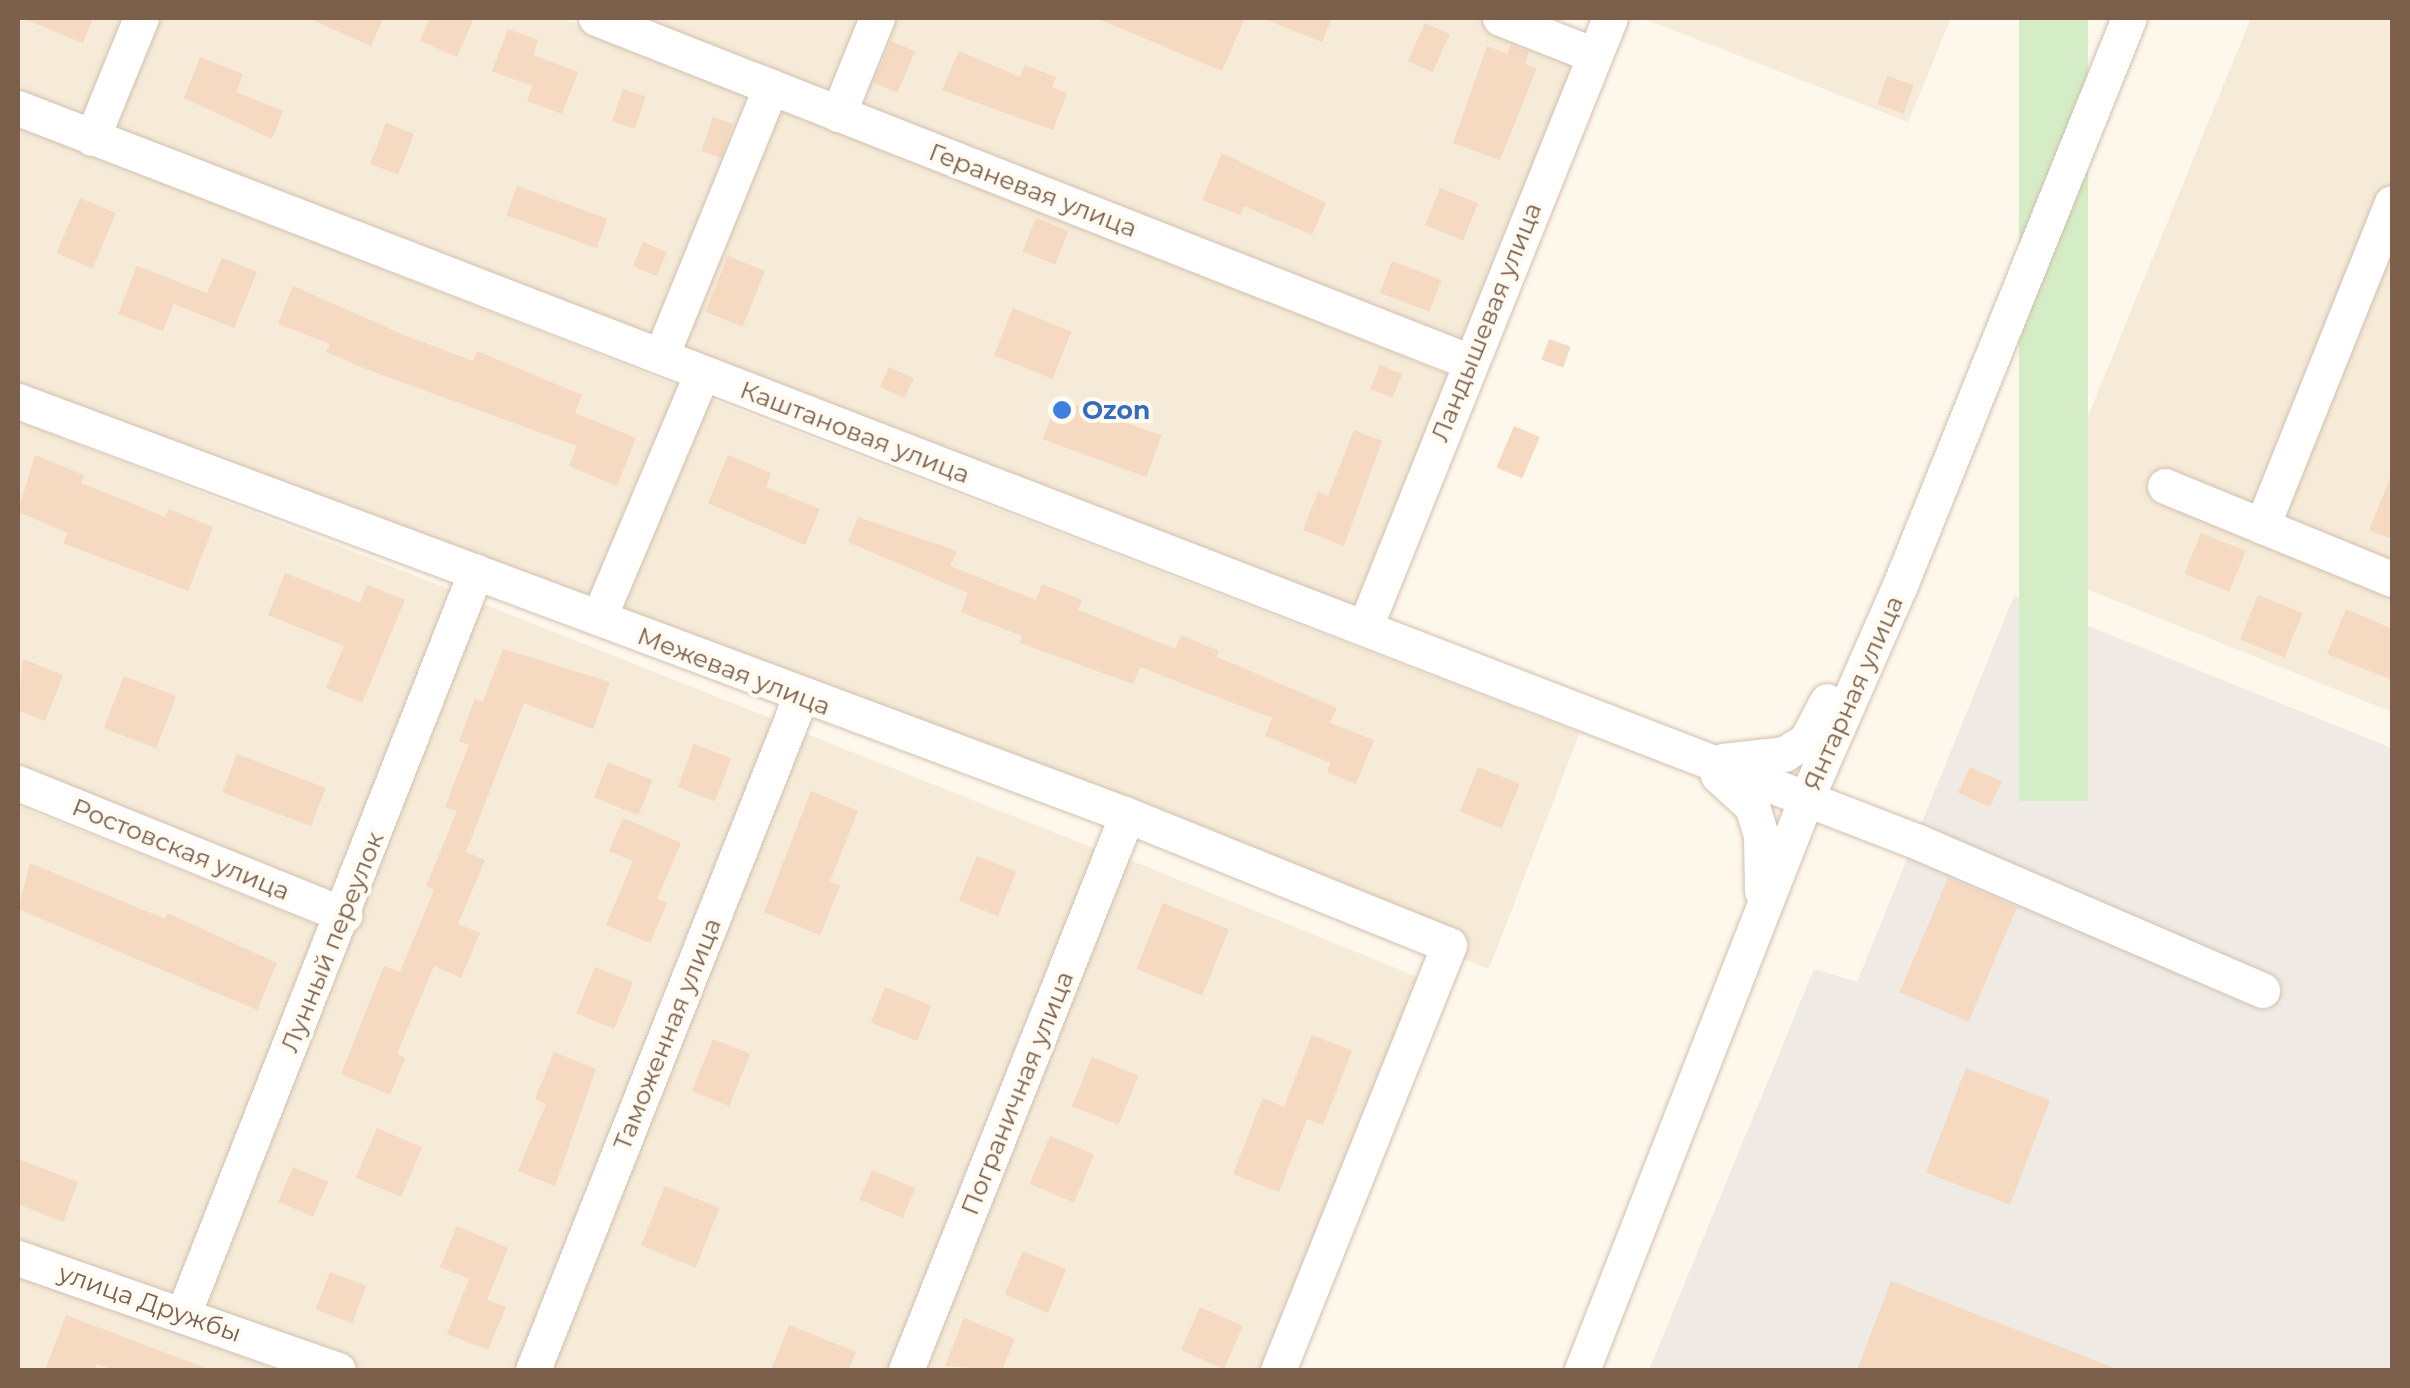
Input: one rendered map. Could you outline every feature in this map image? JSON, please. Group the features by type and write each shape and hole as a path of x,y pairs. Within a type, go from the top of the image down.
{"street":[{"path":"92,138 141,18"},
{"name":"Гераневая улица","path":"596,18 1470,362"},
{"path":"838,114 876,18"},
{"path":"1500,18 1594,56"},
{"name":"Ландышевая улица","path":"1365,628 1610,18"},
{"name":"Янтарная улица","path":"1582,1370 1806,799 1900,585 2129,18"},
{"path":"661,356 771,87"},
{"name":"Каштановая улица","path":"18,108 1806,799 2262,990"},
{"path":"2262,526 2392,204"},
{"path":"599,618 702,373"},
{"name":"Межевая улица","path":"18,401 476,571 800,698 1128,815 1449,945 1278,1370"},
{"path":"2166,486 2392,579"},
{"name":"Лунный переулок","path":"184,1312 344,916 476,571"},
{"path":"1692,757 1762,762 1806,741 1851,657 1900,585"},
{"name":"Таможенная улица","path":"533,1370 800,698"},
{"path":"1692,757 1752,806 1761,835 1762,913"},
{"name":"Ростовская улица","path":"18,783 344,916"},
{"name":"Пограничная улица","path":"906,1370 1128,815"},
{"name":"улица Дружбы","path":"18,1258 184,1312 338,1370"}],"shaded area":[{"path":"18,18 131,18 86,132 18,105"},
{"path":"152,18 562,18 760,97 651,360 103,139"},
{"path":"613,18 867,18 830,104"},
{"path":"883,18 1480,18 1576,56 1460,351 846,109"},
{"path":"1643,18 1951,18 1908,122"},
{"path":"2251,18 2392,18 2392,712 2027,565"},
{"path":"772,101 1449,374 1344,635 667,362"},
{"path":"18,124 683,388 590,623 18,396"},
{"path":"702,396 1580,733 1489,969 611,632"},
{"path":"18,421 457,592 334,905 18,781"},
{"path":"2014,596 2392,748 2392,1370 1649,1370 1814,969 1857,982"},
{"path":"478,602 778,721 519,1370 324,1370 192,1318"},
{"path":"799,731 1103,852 896,1370 543,1370"},
{"path":"18,806 324,927 173,1301 18,1238"},
{"path":"1125,858 1425,980 1266,1370 917,1370"},
{"path":"18,1267 276,1370 18,1370"}],"green space":[{"path":"2019,18 2088,18 2088,801 2019,801"}],"building":[{"path":"22,18 93,18 83,43"},
{"path":"308,18 383,18 371,46"},
{"path":"430,18 474,18 457,57 420,41"},
{"path":"1096,18 1245,18 1222,71"},
{"path":"1262,18 1332,18 1322,42"},
{"path":"1425,23 1450,34 1433,72 1408,61"},
{"path":"508,29 538,40 533,55 578,72 562,114 527,101 532,86 492,71"},
{"path":"891,41 915,51 897,93 873,82"},
{"path":"1511,45 1529,52 1525,64 1537,68 1500,160 1453,143 1487,46 1507,54"},
{"path":"959,51 1020,77 1025,65 1056,77 1052,87 1067,93 1053,130 942,90"},
{"path":"200,57 243,74 236,92 283,111 272,139 184,98"},
{"path":"1887,76 1913,85 1904,113 1877,104"},
{"path":"623,89 646,97 635,129 612,121"},
{"path":"713,117 733,124 721,158 701,151"},
{"path":"386,123 414,134 398,175 370,164"},
{"path":"1222,153 1326,203 1312,235 1244,206 1240,215 1202,200"},
{"path":"517,186 607,219 597,248 506,215"},
{"path":"1440,188 1478,203 1463,240 1425,225"},
{"path":"80,198 116,213 92,268 57,253"},
{"path":"1036,218 1068,231 1055,264 1023,251"},
{"path":"643,242 667,252 657,276 633,266"},
{"path":"728,256 765,271 743,327 706,312"},
{"path":"222,258 257,272 234,328 174,304 163,331 118,314 137,266 207,293"},
{"path":"1392,261 1441,280 1429,312 1380,293"},
{"path":"293,286 404,335 473,361 477,351 582,395 575,413 636,438 617,486 569,466 577,446 366,369 326,352 330,344 278,324"},
{"path":"1013,308 1071,332 1052,379 994,355"},
{"path":"1549,339 1571,347 1563,368 1541,360"},
{"path":"1380,365 1402,374 1393,398 1370,389"},
{"path":"889,367 914,378 905,398 880,387"},
{"path":"1058,398 1161,436 1146,477 1043,439"},
{"path":"1514,426 1540,437 1522,478 1496,467"},
{"path":"1354,430 1382,441 1344,546 1303,530 1318,492 1328,496"},
{"path":"35,455 84,475 81,483 165,517 169,509 213,527 188,591 63,543 68,533 18,512"},
{"path":"728,455 771,473 766,487 820,509 805,545 708,503"},
{"path":"2392,474 2392,539 2369,530"},
{"path":"858,517 957,551 950,566 1036,600 1042,584 1082,600 1078,610 1175,649 1181,635 1219,651 1217,657 1337,708 1330,723 1374,740 1356,784 1327,772 1331,763 1265,736 1272,718 1140,667 1133,684 1020,643 1022,636 961,612 968,593 848,542"},
{"path":"2201,533 2246,551 2229,592 2185,574"},
{"path":"285,573 360,603 367,585 405,600 362,703 326,688 344,646 268,615"},
{"path":"2258,595 2303,613 2285,657 2240,640"},
{"path":"2346,609 2392,629 2392,680 2327,654"},
{"path":"503,649 610,682 593,729 524,703 466,852 485,860 458,924 480,933 461,978 434,966 397,1054 405,1058 390,1095 341,1074 384,966 400,972 434,890 426,886 457,811 445,807 469,745 459,741 475,699 483,702"},
{"path":"23,659 63,675 45,721 18,710"},
{"path":"124,676 176,696 156,748 104,728"},
{"path":"694,744 731,758 715,801 678,787"},
{"path":"237,754 326,788 311,826 222,792"},
{"path":"608,762 653,780 638,815 594,797"},
{"path":"1478,767 1520,784 1502,828 1460,812"},
{"path":"1970,767 2002,782 1990,807 1958,792"},
{"path":"811,791 858,811 830,881 840,886 820,935 764,912"},
{"path":"623,818 681,843 657,899 667,903 650,943 606,925 633,861 609,851"},
{"path":"977,856 1016,872 998,916 959,901"},
{"path":"30,863 165,919 167,913 277,963 257,1010 18,909"},
{"path":"1948,878 2017,907 1969,1021 1900,992"},
{"path":"1163,903 1229,930 1202,995 1136,969"},
{"path":"595,967 633,982 614,1029 576,1013"},
{"path":"885,987 931,1006 917,1041 871,1022"},
{"path":"1312,1035 1352,1051 1323,1125 1307,1119 1279,1192 1233,1174 1263,1098 1284,1107"},
{"path":"713,1039 750,1054 729,1106 692,1091"},
{"path":"554,1052 596,1069 555,1186 518,1171 546,1104 535,1099"},
{"path":"1092,1057 1138,1076 1119,1125 1072,1106"},
{"path":"1966,1068 2050,1100 2010,1205 1926,1173"},
{"path":"377,1128 422,1147 401,1197 356,1178"},
{"path":"1050,1136 1094,1155 1074,1203 1030,1184"},
{"path":"18,1159 78,1182 63,1222 18,1204"},
{"path":"293,1167 328,1182 313,1217 278,1202"},
{"path":"872,1170 915,1188 903,1218 859,1199"},
{"path":"665,1186 720,1208 696,1267 641,1245"},
{"path":"457,1226 508,1248 487,1300 506,1307 488,1350 447,1334 469,1279 440,1267"},
{"path":"1023,1251 1066,1269 1048,1313 1005,1294"},
{"path":"330,1272 366,1286 352,1323 316,1309"},
{"path":"1891,1281 2117,1369 1857,1370"},
{"path":"1200,1307 1243,1326 1224,1369 1181,1350"},
{"path":"66,1315 208,1370 114,1370 97,1364 94,1370 45,1370"},
{"path":"964,1318 1015,1339 1002,1370 945,1366"},
{"path":"789,1325 856,1352 848,1370 771,1370"}],"place":[{"name":"Ozon","path":"1062,410"}]}
